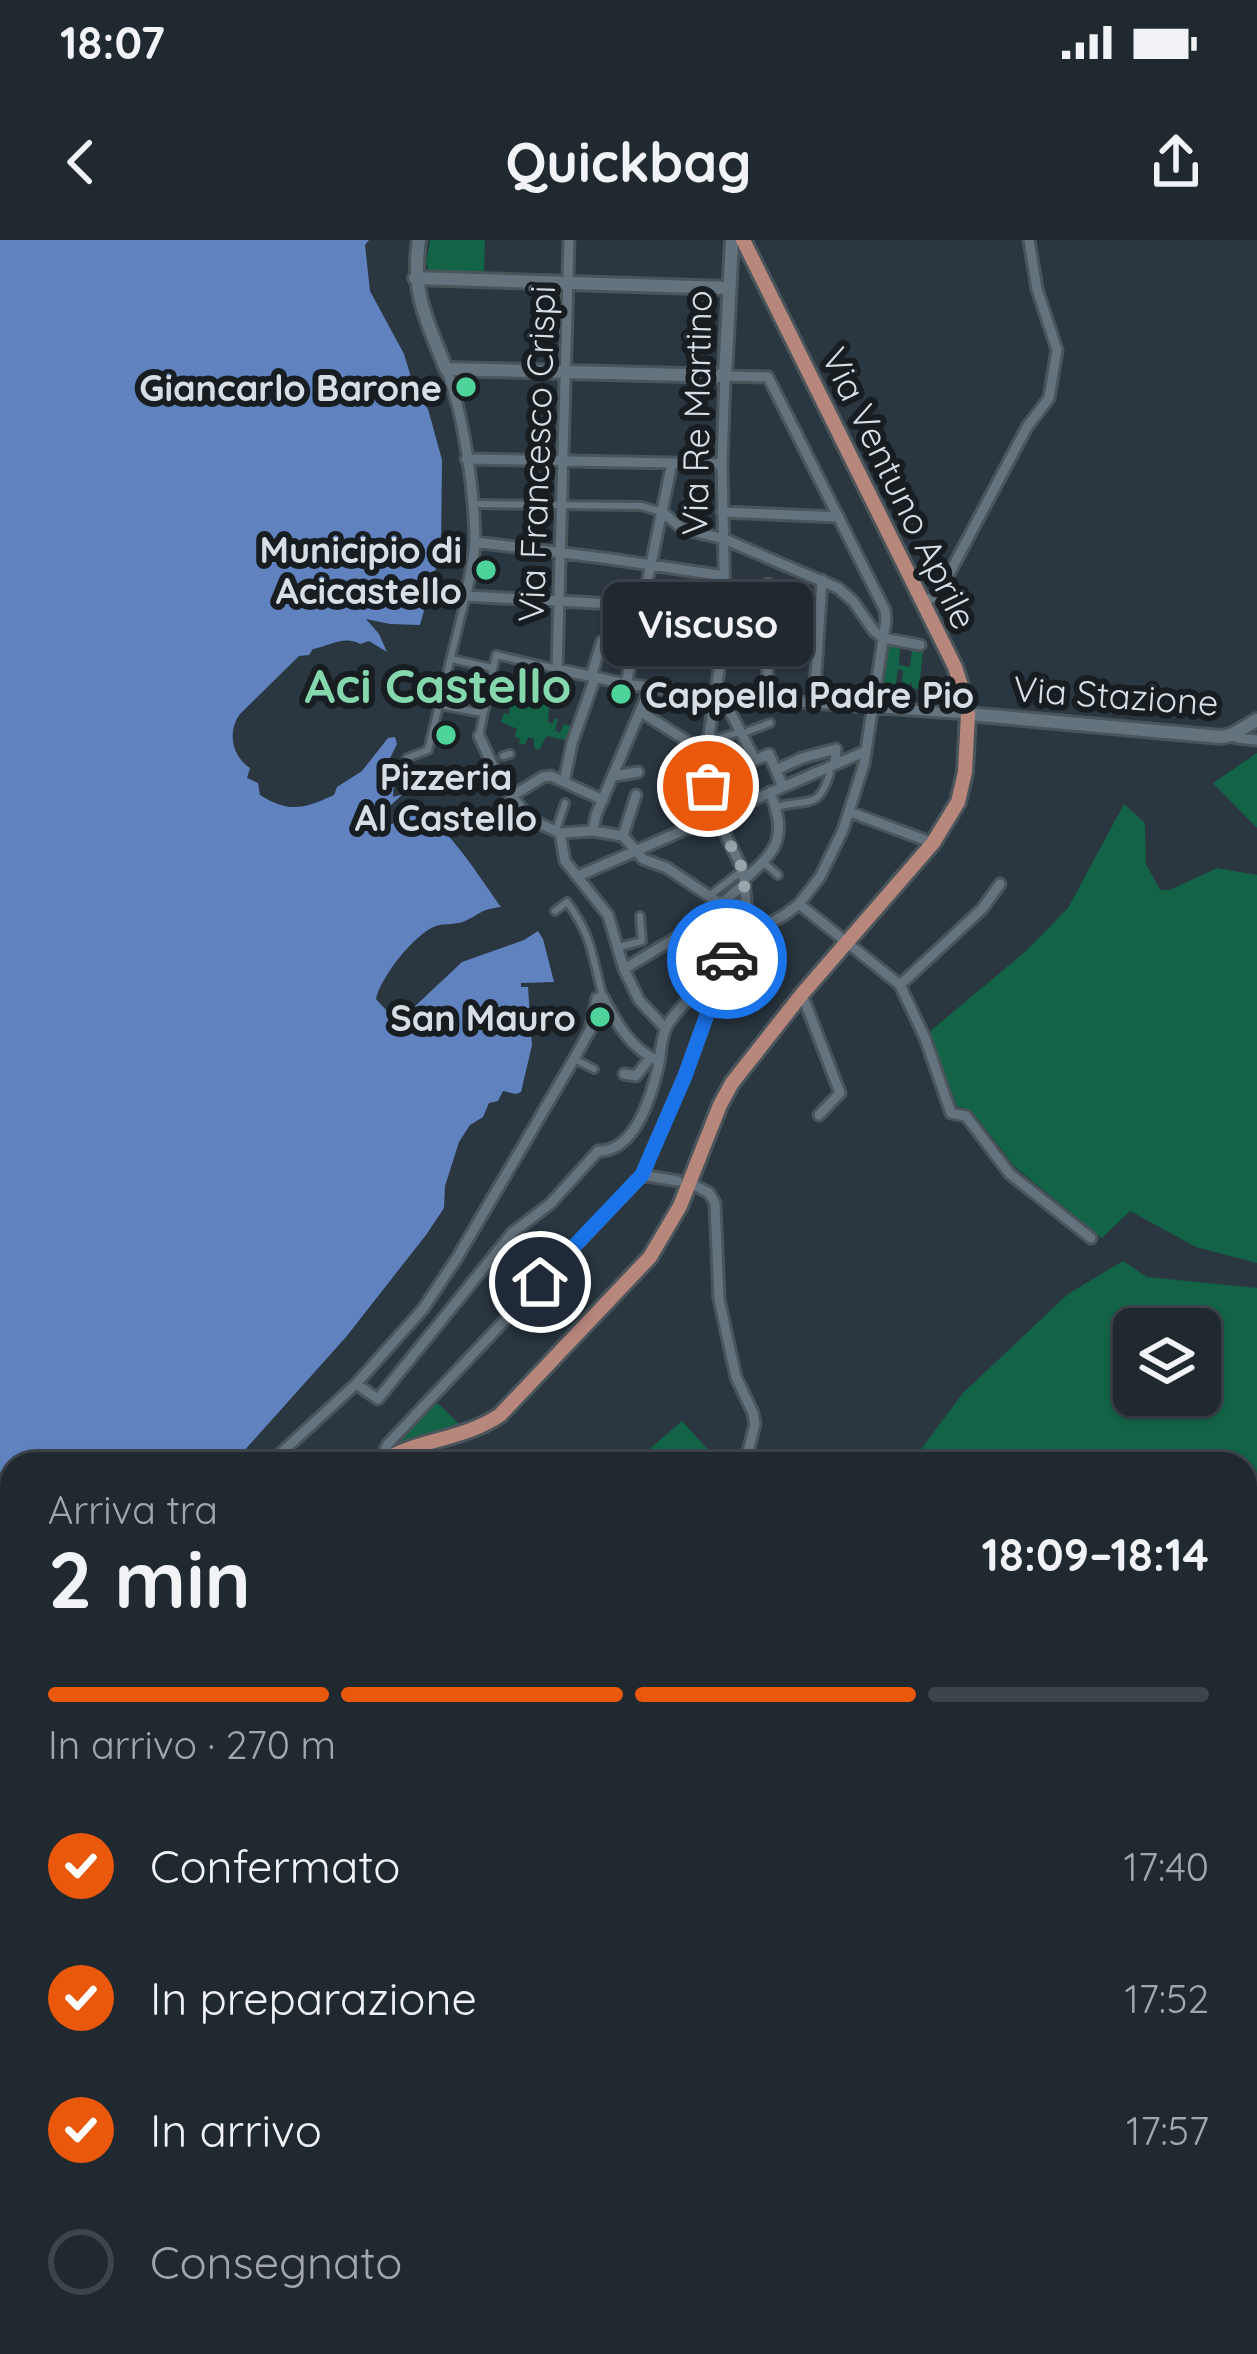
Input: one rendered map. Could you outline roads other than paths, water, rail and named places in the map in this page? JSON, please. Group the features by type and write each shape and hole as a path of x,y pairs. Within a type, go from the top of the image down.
{"main road":[{"path":"419,240 415,278 446,369 725,376"},
{"name":"Via Re Martino","path":"725,376 732,240"},
{"name":"Via Ventuno Aprile","path":"403,1452 489,1423 650,1257 666,1233 684,1182 732,1083 932,843 958,802 968,714 961,682 743,240"},
{"path":"415,278 728,288"},
{"name":"Via Stazione","path":"968,714 1207,736 1232,735 1257,720"}],"street":[{"name":"Via Francesco Crispi","path":"557,669 569,240"},
{"path":"925,602 940,591 1010,455 1049,398 1057,350 1037,289 1029,240"},
{"path":"407,758 428,750 475,542 458,402 446,369"},
{"path":"356,1384 378,1400 512,1233 550,1204 598,1151 618,1148 654,1085 654,1059 665,1028 748,933 799,904 820,877 850,812 874,706 885,610 768,377 725,376"},
{"name":"Via Re Martino","path":"725,376 725,606 708,777 716,816 744,878 748,933"},
{"path":"466,459 722,464"},
{"path":"626,684 672,464"},
{"path":"472,504 640,506 662,512 683,529 724,539 838,588 883,638 920,645"},
{"path":"722,512 838,517"},
{"path":"475,542 724,576"},
{"path":"814,702 822,580"},
{"path":"769,584 761,606 770,699"},
{"path":"466,596 761,606"},
{"path":"564,782 602,641"},
{"path":"770,792 780,838 724,901 713,900 680,876 643,859 623,836 558,831 530,819 491,766 479,736 496,655 650,688 968,714"},
{"path":"451,659 493,665"},
{"path":"593,831 650,688"},
{"path":"718,696 754,760"},
{"path":"440,705 482,713"},
{"path":"641,712 689,743 708,746 770,722"},
{"path":"1232,735 1257,740"},
{"path":"776,770 836,749 824,794 811,802 776,807"},
{"path":"578,876 866,752"},
{"path":"708,777 770,754 783,787"},
{"path":"614,776 638,772"},
{"path":"512,796 551,776 603,800"},
{"path":"623,836 636,795"},
{"path":"565,803 558,831 566,861 608,915 639,1000 665,1028"},
{"path":"850,812 932,843"},
{"path":"763,862 778,875"},
{"path":"900,985 982,909 1000,884"},
{"path":"624,969 684,933 713,900"},
{"path":"556,911 567,902 584,925 603,997 622,1031 654,1059"},
{"path":"799,904 900,985 925,1038 951,1113 966,1116 1010,1174 1091,1238"},
{"path":"619,947 642,941 640,916"},
{"path":"384,1452 642,1175 685,1076 728,957"},
{"path":"802,994 841,1093 819,1114"},
{"path":"282,1452 356,1384 422,1309 544,1120 590,1030 594,1004 603,997"},
{"path":"574,1059 594,1069"},
{"path":"624,1074 636,1076 654,1059"},
{"path":"642,1175 684,1182 710,1193 715,1203 719,1299 736,1377 753,1413 748,1452"},
{"path":"422,1309 441,1322"}],"water":[{"path":"0,240 369,240 365,245 370,291 404,354 416,394 428,409 442,460 441,550 420,625 366,619 387,652 369,641 349,641 299,656 240,714 233,743 250,768 247,778 258,783 260,795 297,807 334,795 337,787 362,771 388,738 395,737 397,744 389,760 393,768 411,773 394,783 393,797 403,794 379,816 385,827 412,816 429,818 452,840 501,907 436,926 418,937 384,980 376,999 390,1013 408,1018 462,962 538,931 554,982 521,983 528,987 532,1045 521,1092 503,1091 498,1101 489,1103 483,1117 470,1125 459,1142 445,1186 444,1208 426,1235 346,1337 243,1452 0,1452"}],"place":[{"name":"Giancarlo Barone","path":"466,387"},
{"name":"Municipio di Acicastello","path":"486,570"},
{"name":"Cappella Padre Pio","path":"621,694"},
{"name":"Pizzeria Al Castello","path":"446,735"},
{"name":"Viscuso","path":"708,786"},
{"name":"San Mauro","path":"600,1017"}],"district":[{"name":"Aci Castello","path":"438,685"}]}
